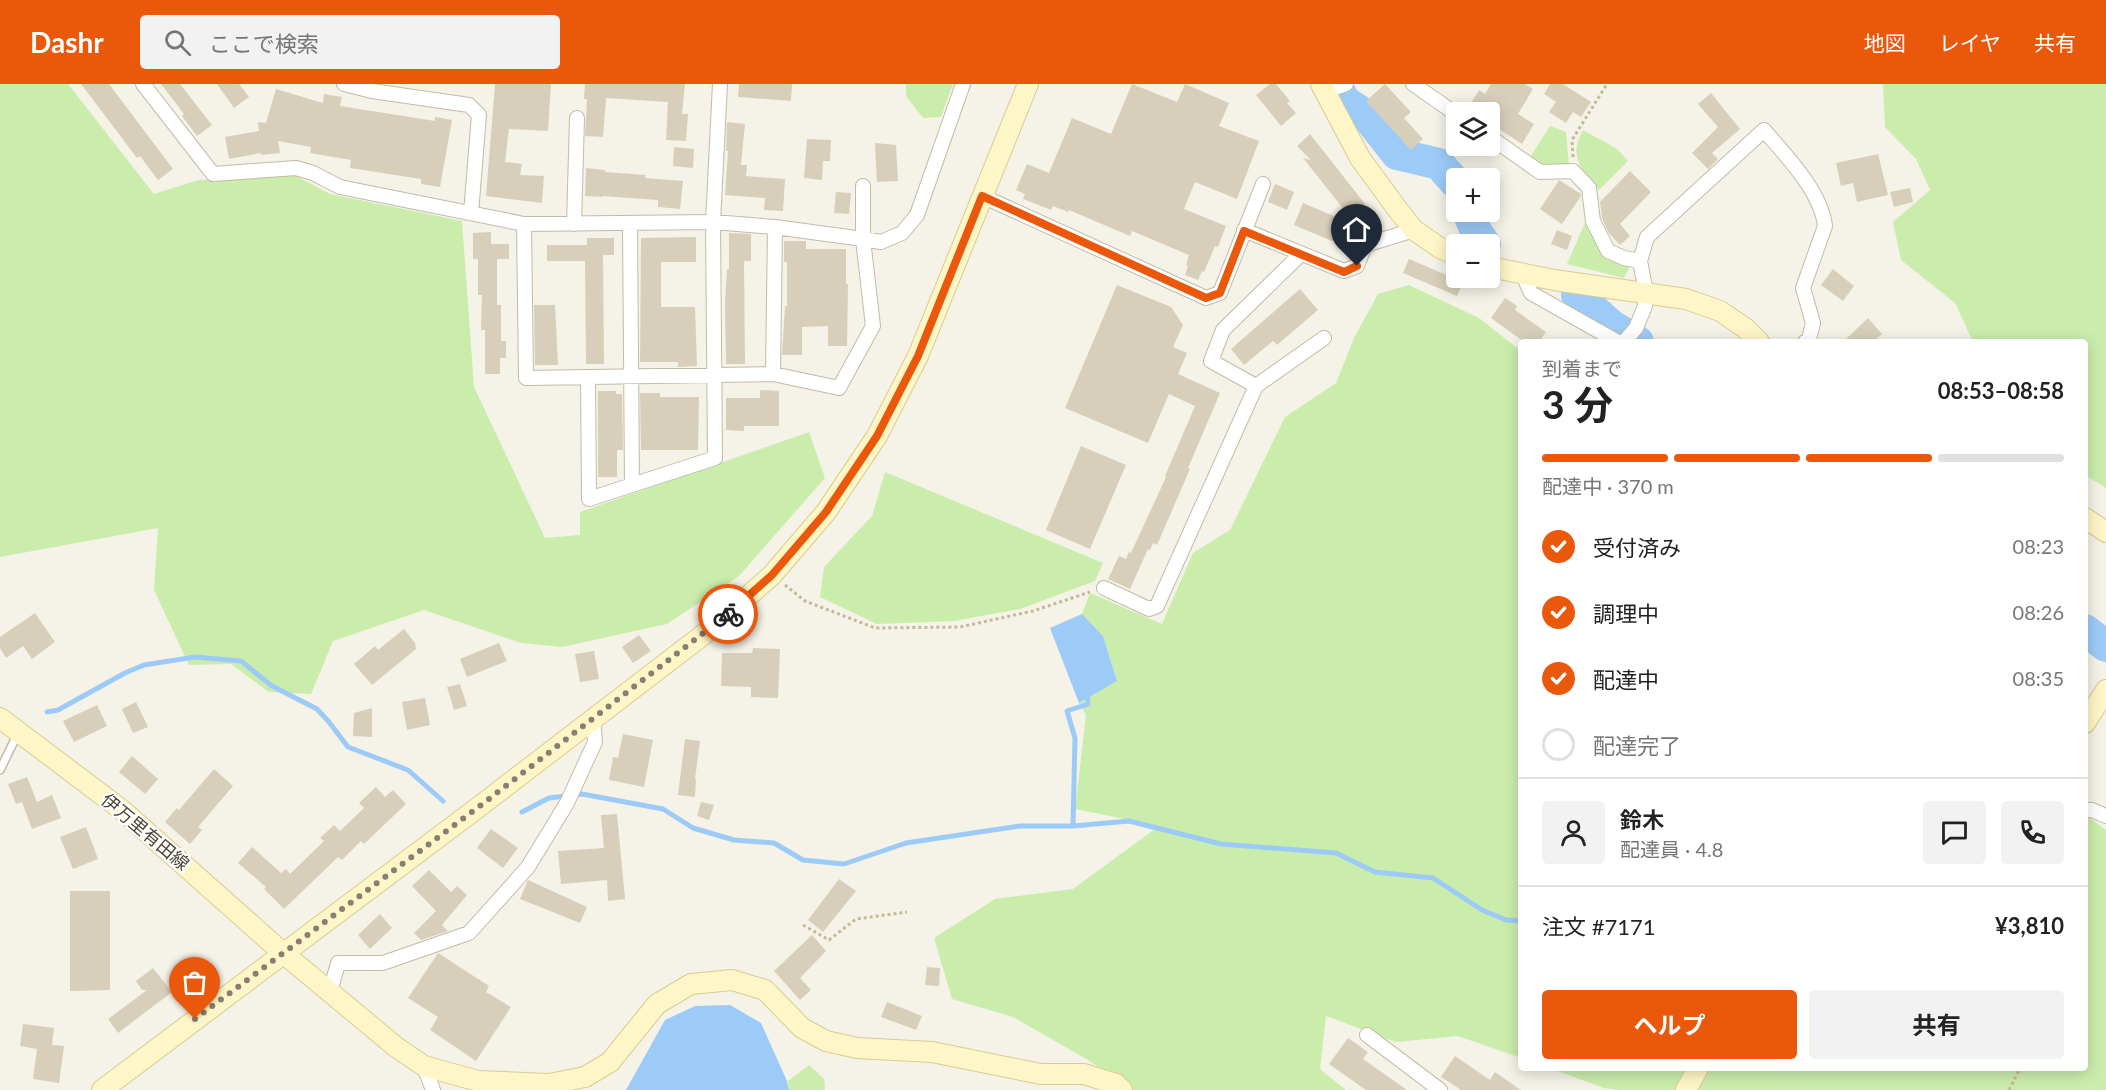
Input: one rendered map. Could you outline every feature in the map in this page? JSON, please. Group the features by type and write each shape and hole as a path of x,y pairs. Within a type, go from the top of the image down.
{"street":[{"path":"143,84 213,174 296,168 313,173 340,187 524,225 713,222 775,227 881,242 902,233 917,215 963,84"},
{"path":"344,84 372,91 469,105 479,115 471,213"},
{"path":"588,377 589,499 715,458 713,222 720,84"},
{"path":"102,1090 476,809 712,628 772,575 826,512 877,436 918,356 1028,84"},
{"path":"1413,84 1446,107"},
{"path":"1334,86 1360,158 1414,230 1446,251"},
{"path":"574,224 577,118"},
{"path":"1626,339 1636,328 1645,306 1646,292 1640,261 1647,237 1764,130 1803,175 1824,216 1825,226 1803,288 1813,323 1809,339"},
{"path":"1500,144 1540,172 1573,171 1590,188 1593,220 1608,251 1624,258 1640,261"},
{"path":"982,196 1206,298 1220,293 1263,184"},
{"path":"524,225 526,378 773,374 839,388 873,326 863,238 863,186"},
{"path":"630,223 632,485"},
{"path":"773,374 775,227"},
{"path":"1244,231 1344,272 1357,266 1365,245 1414,230"},
{"path":"1256,386 1211,362 1223,330 1301,254"},
{"path":"1500,269 1523,275 1686,299 1720,311 1745,328 1756,339"},
{"path":"1523,275 1531,293 1613,339"},
{"path":"1104,588 1149,609 1156,606 1256,386 1324,338"},
{"path":"2088,520 2106,532"},
{"path":"2088,718 2106,690"},
{"name":"伊万里有田線","path":"0,718 122,810 330,992 396,1047 424,1066 478,1081 549,1084 585,1077 610,1062 657,1004 691,984 732,980 765,990 802,1028 826,1041 857,1048 932,1052 1041,1074 1084,1074 1116,1084 1122,1090"},
{"path":"330,992 339,963 382,963 469,933 528,867 567,803 595,742 593,718"},
{"path":"2088,810 2106,816"},
{"path":"1367,1035 1440,1090"},
{"path":"424,1066 433,1090"},
{"path":"1686,1090 1696,1071"}],"lane":[{"path":"0,770 18,732"}],"path":[{"path":"1573,171 1572,140 1607,84"},
{"path":"772,575 805,601 875,628 960,627 1033,611 1104,588"},
{"path":"803,925 829,940 856,919 907,912"},
{"path":"2008,1090 2018,1071"}],"green space":[{"path":"0,84 68,84 154,194 198,180 294,175 330,194 462,221 474,387 545,538 580,535 580,512 809,432 825,478 739,576 667,624 562,647 521,643 424,610 333,641 311,694 269,692 231,664 189,665 154,590 158,528 0,557"},
{"path":"906,84 953,84 941,117 923,118 906,96"},
{"path":"1883,84 2106,84 2106,488 2088,477 2088,339 1972,339 1955,303 1901,260 1893,222 1930,190 1916,159 1885,127"},
{"path":"1550,126 1566,132 1569,166 1544,167 1529,159"},
{"path":"1583,130 1617,149 1628,161 1599,190 1582,169 1577,155"},
{"path":"1585,223 1604,254 1632,263 1624,278 1567,264"},
{"path":"1409,285 1479,318 1518,349 1518,1057 1458,1036 1396,1042 1326,1016 1320,1069 1346,1090 1132,1090 1088,1060 1013,1017 952,999 934,938 995,899 1073,889 1159,826 1075,809 1086,715 1079,703 1117,681 1103,636 1082,614 1090,593 1162,624 1193,553 1230,530 1285,417 1336,383 1355,336 1378,294"},
{"path":"885,472 1103,563 1095,581 1020,609 954,621 877,624 820,597 824,567 872,516"},
{"path":"2088,818 2106,830 2106,1090 1618,1090 1604,1088 1557,1071 2088,1071"},
{"path":"809,1065 824,1079 825,1090 789,1090 788,1081"}],"water":[{"path":"1082,614 1103,636 1117,681 1079,703 1050,628"},
{"path":"730,1005 761,1023 789,1090 626,1090 665,1020 695,1006"}],"building":[{"path":"81,84 109,84 173,169 158,180 140,156 137,158"},
{"path":"161,84 180,84 212,125 197,136 182,116 184,114"},
{"path":"217,84 239,84 249,97 234,108"},
{"path":"495,84 551,84 548,131 509,129 505,162 522,164 520,175 544,176 542,203 486,196"},
{"path":"585,84 685,84 682,114 688,114 686,141 666,140 668,102 606,98 603,137 585,136 587,99 584,99"},
{"path":"739,84 792,84 791,101 738,97"},
{"path":"1132,84 1177,102 1185,84 1229,103 1219,126 1259,141 1237,199 1195,182 1184,209 1226,226 1218,247 1215,246 1198,280 1185,275 1189,255 1132,231 1130,236 1069,210 1068,212 1053,206 1051,210 1023,199 1025,194 1016,190 1027,164 1049,173 1072,118 1111,134"},
{"path":"1270,84 1276,84 1290,101 1287,103 1296,113 1281,126 1256,95"},
{"path":"1385,84 1411,112 1404,118 1423,139 1411,150 1366,101"},
{"path":"1491,84 1525,84 1533,89 1518,114 1534,124 1522,144 1500,130 1500,102 1472,102 1479,90 1485,94"},
{"path":"1550,84 1563,84 1591,102 1581,117 1573,112 1566,123 1549,112 1556,102 1544,94"},
{"path":"276,89 323,103 324,94 342,97 340,106 435,121 435,117 452,120 440,187 421,184 421,179 350,168 351,160 310,153 311,147 278,141 280,153 261,155 261,153 229,159 225,137 259,131 258,122 266,123"},
{"path":"1711,93 1740,129 1712,153 1718,159 1708,169 1692,153 1718,127 1698,104"},
{"path":"727,122 745,124 741,165 747,165 746,176 785,179 783,211 764,210 765,198 725,195"},
{"path":"1310,134 1365,204 1349,216 1303,158 1311,160 1297,146"},
{"path":"807,139 831,140 830,161 823,161 822,180 804,178"},
{"path":"875,143 896,145 898,181 877,182"},
{"path":"674,147 694,149 693,168 673,166"},
{"path":"1878,154 1888,195 1857,202 1853,183 1841,186 1836,163"},
{"path":"586,168 646,175 645,178 683,181 680,209 658,207 658,200 585,196"},
{"path":"1630,171 1651,192 1620,224 1630,236 1620,245 1608,232 1602,218 1600,202"},
{"path":"1559,180 1581,194 1562,224 1540,209"},
{"path":"1275,184 1294,192 1287,210 1268,202"},
{"path":"1910,188 1913,202 1894,207 1890,192"},
{"path":"836,192 851,193 849,214 834,213"},
{"path":"1303,203 1348,222 1339,244 1294,225"},
{"path":"1557,230 1572,236 1567,250 1551,244"},
{"path":"491,232 491,244 509,244 509,259 497,259 497,305 501,305 501,341 506,341 506,358 500,358 500,374 485,374 485,330 481,330 482,295 478,295 478,259 473,259 473,233"},
{"path":"729,233 751,234 751,261 744,261 745,364 726,364 725,303 727,269 729,269"},
{"path":"696,237 696,262 661,262 661,307 695,307 697,366 678,367 678,362 640,362 641,238"},
{"path":"587,238 614,238 614,255 603,255 604,364 586,364 585,261 547,261 547,245 587,245"},
{"path":"784,241 806,241 806,249 846,249 847,346 828,346 828,326 802,327 802,355 782,355 785,306 787,306 787,262 784,262"},
{"path":"1409,259 1446,275 1446,288 1460,288 1457,296 1403,273"},
{"path":"1833,269 1854,286 1843,301 1821,285"},
{"path":"1117,285 1171,307 1183,325 1173,347 1187,353 1178,374 1220,393 1157,545 1153,543 1150,550 1148,549 1130,589 1108,579 1119,556 1126,559 1129,552 1131,553 1195,406 1169,394 1148,443 1065,408"},
{"path":"1300,289 1318,310 1277,345 1273,341 1244,365 1231,349"},
{"path":"1505,298 1517,306 1515,310 1546,332 1541,339 1520,339 1491,318"},
{"path":"534,305 555,305 558,365 535,365"},
{"path":"1868,318 1882,334 1876,339 1846,339"},
{"path":"760,390 779,391 779,426 744,426 744,431 726,430 726,398 760,398"},
{"path":"598,391 616,391 616,394 622,394 623,450 617,450 617,477 598,477"},
{"path":"640,393 660,393 660,397 699,397 698,450 641,450"},
{"path":"1081,446 1126,465 1090,549 1046,530"},
{"path":"35,613 55,642 32,659 23,646 6,658 0,648 0,637"},
{"path":"404,629 415,643 416,649 372,685 354,664 375,646 378,650"},
{"path":"639,635 651,651 633,663 622,647"},
{"path":"499,643 507,661 467,677 460,659"},
{"path":"753,648 780,649 778,698 751,697 751,687 721,686 722,653 752,653"},
{"path":"594,651 599,679 580,682 575,654"},
{"path":"460,684 467,706 454,710 447,687"},
{"path":"425,698 430,725 407,730 402,702"},
{"path":"136,702 148,727 133,733 122,709"},
{"path":"97,705 107,726 74,742 63,721"},
{"path":"372,708 372,737 353,736 354,713"},
{"path":"623,734 653,740 644,787 609,780 613,757 618,758"},
{"path":"685,739 700,741 695,797 678,795"},
{"path":"132,756 158,779 145,794 119,772"},
{"path":"214,769 233,786 198,827 202,830 190,844 165,822 177,808 179,810"},
{"path":"27,777 37,802 52,795 61,818 32,829 22,802 16,804 8,784"},
{"path":"376,787 385,797 393,790 406,804 364,844 361,841 342,860 338,857 284,909 264,889 266,887 238,863 252,847 281,873 286,869 290,874 324,841 320,838 334,825 340,831 364,808 359,803"},
{"path":"701,802 714,805 709,820 697,816"},
{"path":"617,814 625,899 608,901 607,880 561,884 558,851 604,848 601,815"},
{"path":"86,827 98,859 73,869 60,837"},
{"path":"491,829 518,848 503,868 477,848"},
{"path":"429,870 451,892 457,886 467,895 442,925 448,931 421,940 414,933 436,911 412,886"},
{"path":"839,879 856,891 823,932 808,920"},
{"path":"528,880 587,907 580,923 520,899"},
{"path":"70,891 110,891 110,990 70,991"},
{"path":"380,914 392,928 370,949 358,935"},
{"path":"812,935 826,951 800,978 811,990 800,1000 774,971"},
{"path":"438,953 489,986 486,992 511,1007 476,1061 430,1030 438,1017 408,998"},
{"path":"927,967 940,968 939,986 925,985"},
{"path":"153,968 172,992 118,1033 108,1019 147,990 142,990 136,981"},
{"path":"887,1002 922,1016 916,1030 881,1017"},
{"path":"23,1024 54,1028 52,1045 64,1046 59,1083 33,1079 37,1049 20,1046"},
{"path":"1348,1038 1368,1052 1363,1059 1407,1090 1366,1090 1329,1064"},
{"path":"1455,1056 1490,1080 1495,1072 1521,1090 1461,1090 1441,1077"}],"waterway":[{"path":"1336,84 1344,101 1367,116 1397,154 1439,164 1446,172"},
{"path":"1472,222 1478,234"},
{"path":"1577,295 1612,326 1633,339"},
{"path":"2088,632 2106,646"},
{"path":"47,712 58,710 144,665 195,657 241,661 272,686 317,709 348,747 408,770 443,801"},
{"path":"1073,826 1075,738 1067,711 1088,704 1087,694"},
{"path":"522,812 549,798 582,794 663,809 693,828 734,840 774,843 803,860 844,864 906,843 1020,826 1073,826 1129,821 1221,844 1336,853 1375,872 1433,878 1482,910 1506,920 1518,921"}],"way so far":[{"path":"195,1019 476,809 728,614"}],"route":[{"path":"728,614 772,575 826,512 877,436 918,356 982,196 1206,298 1220,293 1244,231 1344,272 1357,266"}]}
